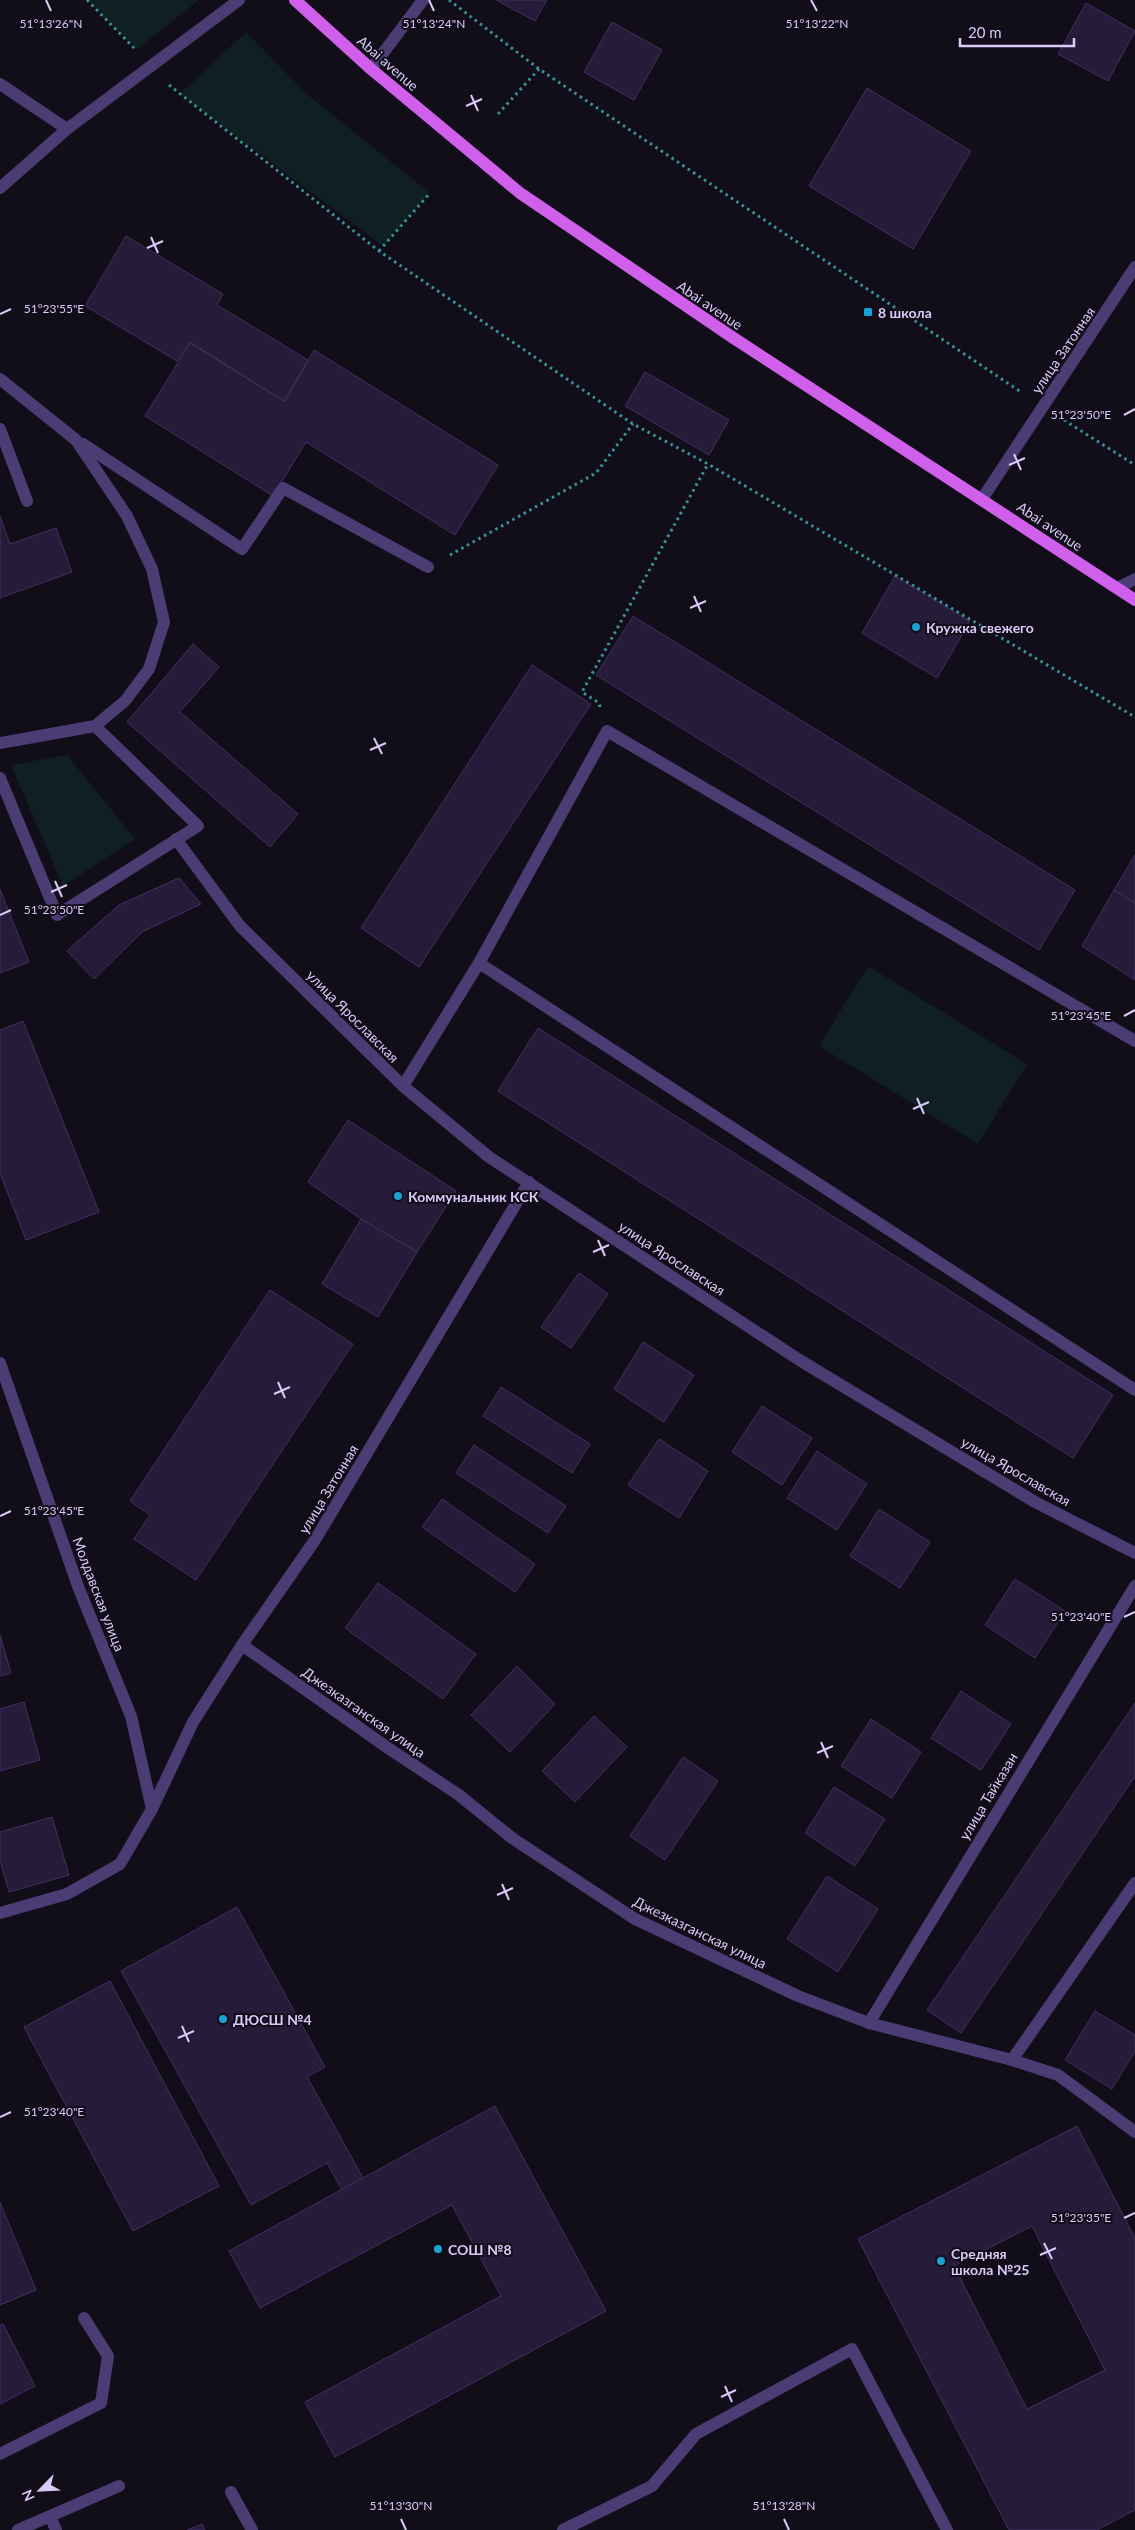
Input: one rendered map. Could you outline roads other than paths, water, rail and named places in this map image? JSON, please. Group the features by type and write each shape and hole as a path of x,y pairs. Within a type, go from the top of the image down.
{"main road":[{"name":"Abai avenue","path":"295,0 474,156 578,234 732,337 1135,600"}],"street":[{"path":"0,188 67,129 239,0"},
{"path":"371,68 423,0"},
{"path":"0,84 67,129"},
{"name":"улица Затонная","path":"982,499 1135,267"},
{"path":"0,379 76,440 242,549 283,488 428,567"},
{"path":"0,429 27,501"},
{"path":"0,744 95,726 125,701 149,669 164,622 152,569 127,516 76,440"},
{"path":"1117,588 1135,579"},
{"path":"0,778 57,915 198,826 95,726"},
{"path":"403,1086 479,963 607,731 1135,1041"},
{"name":"улица Ярославская","path":"176,840 240,926 403,1086 488,1157 801,1361 1035,1502 1135,1553"},
{"path":"479,963 1135,1390"},
{"name":"улица Затонная","path":"152,1809 193,1722 242,1645 315,1540 529,1182"},
{"name":"Молдавская улица","path":"0,1363 79,1589 131,1716 152,1809"},
{"name":"улица Тайказан","path":"869,2023 1135,1586"},
{"name":"Джезказганская улица","path":"242,1645 388,1748 459,1795 512,1838 635,1919 798,1996 869,2023 1012,2060 1058,2075 1135,2132"},
{"path":"0,1913 67,1894 120,1864 152,1809"},
{"path":"1012,2060 1135,1883"},
{"path":"0,2454 101,2404 108,2356 84,2318"},
{"path":"563,2530 652,2486 696,2434 852,2349 947,2530"},
{"path":"18,2530 119,2486"},
{"path":"231,2492 252,2530"},
{"path":"50,2516 56,2530"}],"place":[{"name":"8 школа","path":"868,312"},
{"name":"Кружка свежего","path":"916,627"},
{"name":"Коммунальник КСК","path":"398,1196"},
{"name":"ДЮСШ №4","path":"223,2019"},
{"name":"СОШ №8","path":"438,2249"},
{"name":"Средняя школа №25","path":"941,2261"}]}
